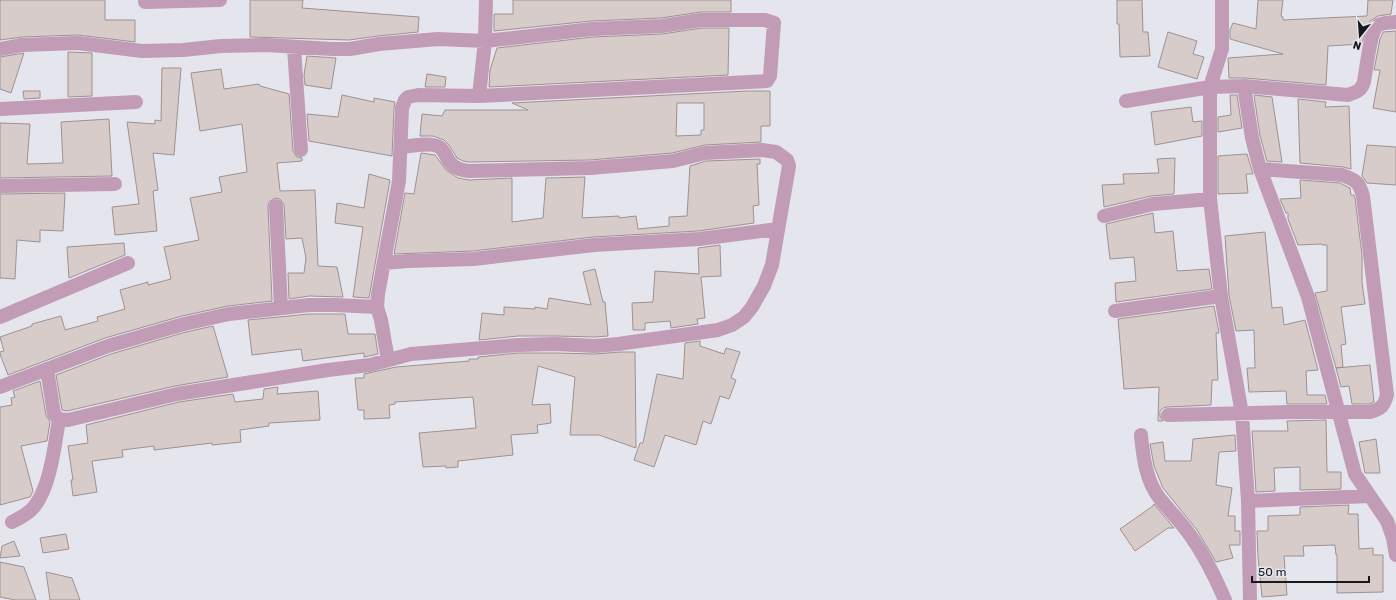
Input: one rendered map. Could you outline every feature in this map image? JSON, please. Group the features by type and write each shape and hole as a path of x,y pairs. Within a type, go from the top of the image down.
{"street":[{"path":"145,2 220,0"},
{"path":"479,96 485,41 486,0"},
{"path":"1222,0 1222,50 1210,87 1210,199 1221,296 1242,414 1248,501 1250,600"},
{"path":"0,49 22,45 78,43 142,51 183,50 228,46 350,49 379,44 438,39 485,41 592,28 662,26 700,20 765,20 774,23 770,76 767,81 479,96 418,95 408,97 402,108 402,146 399,181 377,307 381,320 388,360"},
{"path":"1126,101 1210,87 1244,86 1348,95 1355,93 1361,89 1364,82 1372,38 1377,26 1385,23 1396,22"},
{"path":"294,48 301,150"},
{"path":"1244,86 1252,138 1260,169 1308,297 1355,474 1387,521 1393,538 1396,555"},
{"path":"0,109 136,102"},
{"path":"47,369 54,414 59,419 68,420 177,394 328,370 370,365 411,354 518,345 611,345 718,330 732,326 744,317 752,307 764,286 772,265 789,166 787,160 776,152 762,150 705,153 673,161 590,168 462,171 452,166 439,146 402,146"},
{"path":"1168,415 1289,412 1370,412 1379,410 1384,404 1387,395 1363,196 1360,185 1353,179 1342,175 1260,169"},
{"path":"0,186 115,184"},
{"path":"1104,216 1153,204 1210,199"},
{"path":"276,206 281,308"},
{"path":"384,263 474,259 594,245 699,238 778,229"},
{"path":"0,317 128,263"},
{"path":"1115,311 1221,296"},
{"path":"0,387 108,346 184,324 229,314 309,305 377,307"},
{"path":"12,522 31,510 43,492 50,470 59,419"},
{"path":"1140,435 1142,455 1148,474 1159,498 1191,536 1219,585 1225,600"},
{"path":"1248,501 1370,496"}],"building":[{"path":"0,0 105,0 105,20 135,20 135,42 78,35 22,37 0,40"},
{"path":"250,0 303,0 302,8 419,17 418,32 349,40 250,37"},
{"path":"513,0 731,0 731,12 701,12 661,18 591,21 494,31 494,14 513,14"},
{"path":"1117,0 1142,0 1143,32 1148,32 1150,56 1120,57 1119,24 1117,24"},
{"path":"1258,0 1283,0 1281,16 1283,17 1283,20 1367,16 1368,0 1393,0 1391,14 1378,16 1370,21 1362,44 1328,46 1326,85 1229,78 1228,58 1283,54 1230,39 1230,30 1233,23 1256,29"},
{"path":"702,28 729,28 728,75 489,87 490,70 497,48 593,37 662,34"},
{"path":"1396,31 1396,112 1373,108 1380,70 1374,70 1380,39 1383,32"},
{"path":"1168,32 1197,41 1193,54 1204,57 1197,79 1158,67"},
{"path":"68,52 92,53 92,96 68,97"},
{"path":"24,53 11,93 0,89 0,57"},
{"path":"307,56 336,58 331,89 305,85 304,75"},
{"path":"162,68 181,68 174,155 153,153 158,190 153,191 157,231 115,235 112,207 139,204 127,122 155,124 155,120 161,121"},
{"path":"221,69 224,89 259,84 260,86 289,94 293,151 297,157 302,158 302,161 277,163 280,191 315,190 318,266 337,267 343,297 309,296 289,299 288,273 304,273 306,258 302,238 286,239 284,205 280,199 275,198 269,202 268,206 272,301 228,306 182,316 105,338 8,375 0,354 0,352 4,351 0,337 32,326 32,324 61,316 65,330 98,321 97,317 125,309 120,290 148,282 148,285 171,279 164,247 199,240 190,198 222,192 219,177 247,172 242,124 200,131 191,73"},
{"path":"427,74 446,77 445,87 425,87"},
{"path":"23,91 40,91 40,98 24,99"},
{"path":"770,91 770,126 761,126 761,142 705,145 672,153 590,160 469,162 457,158 444,140 433,136 420,136 422,114 442,116 445,110 528,110 512,103","holes":["677,103 704,103 704,130 701,130 701,135 676,136"]},
{"path":"342,95 374,102 374,98 395,102 392,156 309,141 307,114 338,117"},
{"path":"1230,95 1237,95 1242,128 1218,132 1218,117 1231,115"},
{"path":"1254,95 1272,97 1282,162 1267,161 1260,136"},
{"path":"1298,99 1326,102 1325,107 1349,106 1351,169 1300,163"},
{"path":"1191,107 1193,122 1202,121 1202,136 1155,145 1151,112"},
{"path":"109,119 112,176 0,178 0,123 30,124 27,164 63,163 61,122"},
{"path":"1367,145 1396,147 1396,185 1367,183 1362,176"},
{"path":"421,153 435,155 446,170 458,178 469,180 512,178 512,222 543,218 546,178 585,177 582,218 619,216 619,218 636,216 638,229 669,226 669,217 687,216 690,166 706,161 760,159 760,164 757,164 759,205 753,206 754,223 698,231 593,237 473,251 394,254 405,193 414,194"},
{"path":"1247,154 1253,174 1246,174 1248,193 1218,194 1218,156"},
{"path":"1175,158 1174,194 1151,196 1104,207 1102,185 1124,184 1123,174 1159,173 1157,159"},
{"path":"369,174 390,180 369,298 353,297 363,227 335,223 337,203 364,208"},
{"path":"1300,180 1340,183 1350,188 1351,195 1354,195 1355,198 1362,255 1362,283 1365,304 1341,307 1346,344 1341,345 1343,367 1336,368 1315,293 1327,291 1327,245 1298,245 1288,219 1288,213 1286,213 1280,199 1301,198"},
{"path":"65,193 63,231 40,230 40,242 17,240 15,279 0,278 0,194"},
{"path":"1153,213 1155,233 1173,231 1177,271 1209,269 1212,289 1116,302 1115,283 1136,281 1134,257 1110,259 1106,224"},
{"path":"1265,232 1272,308 1282,307 1284,325 1305,320 1318,370 1306,371 1307,395 1325,395 1327,404 1287,404 1286,391 1249,392 1247,368 1255,368 1254,330 1236,331 1229,295 1225,236"},
{"path":"124,243 125,255 69,278 67,247"},
{"path":"720,245 721,276 701,277 705,318 697,319 698,324 671,328 670,321 645,323 645,330 633,330 632,303 653,302 655,271 699,274 698,248"},
{"path":"595,269 603,302 605,302 608,336 518,336 479,340 482,313 504,315 504,307 535,309 535,307 547,309 549,298 591,305 583,272"},
{"path":"1214,306 1219,333 1216,333 1218,380 1212,380 1211,405 1163,408 1160,411 1160,416 1163,421 1158,421 1159,387 1124,389 1118,319"},
{"path":"309,314 345,314 348,334 375,334 378,354 364,357 364,353 303,361 301,349 252,355 248,320"},
{"path":"213,326 228,377 175,386 67,411 62,410 56,375 111,354 186,332"},
{"path":"700,341 700,346 724,354 726,348 740,352 731,378 736,380 729,399 720,396 711,424 703,421 696,445 665,435 654,467 634,460 640,443 643,443 657,374 683,379 685,343"},
{"path":"635,352 636,448 599,435 570,435 575,377 538,366 532,405 550,404 551,423 537,425 538,433 511,435 513,455 458,461 458,467 423,467 419,433 476,428 473,397 395,402 395,404 389,405 390,418 364,419 364,410 358,410 355,378 364,378 364,374 396,367 469,361 469,359 478,359 478,357 518,353 595,354"},
{"path":"1370,365 1374,402 1369,404 1352,404 1349,386 1341,387 1336,368"},
{"path":"40,381 46,415 50,422 47,441 21,446 33,491 30,497 0,505 0,407 12,405 11,398 15,397 13,391"},
{"path":"278,387 277,394 318,391 320,420 269,423 269,426 240,430 241,442 212,445 212,443 154,450 154,446 122,450 123,457 92,461 97,492 73,496 71,480 73,480 68,446 88,443 86,425 179,402 233,394 235,402 263,399 264,389"},
{"path":"1326,420 1327,472 1341,472 1341,489 1300,490 1300,467 1274,468 1275,491 1256,492 1252,431 1288,431 1287,421"},
{"path":"1235,435 1236,451 1219,452 1216,485 1232,488 1228,516 1235,516 1235,531 1240,531 1240,545 1229,545 1233,558 1216,562 1197,530 1163,488 1154,466 1150,444 1163,442 1165,461 1191,461 1193,439"},
{"path":"1376,439 1380,473 1365,473 1359,442"},
{"path":"1154,504 1174,528 1168,528 1135,551 1120,529"},
{"path":"1349,505 1348,514 1358,514 1359,549 1373,548 1373,555 1383,555 1383,592 1337,593 1337,555 1335,545 1303,546 1304,556 1284,556 1287,595 1262,597 1257,531 1268,531 1268,516 1300,515 1300,507"},
{"path":"66,534 69,549 43,553 40,538"},
{"path":"14,541 20,556 0,558 2,546"},
{"path":"0,562 24,567 36,600 15,600 0,597"},
{"path":"46,572 72,578 80,600 50,600"}]}
